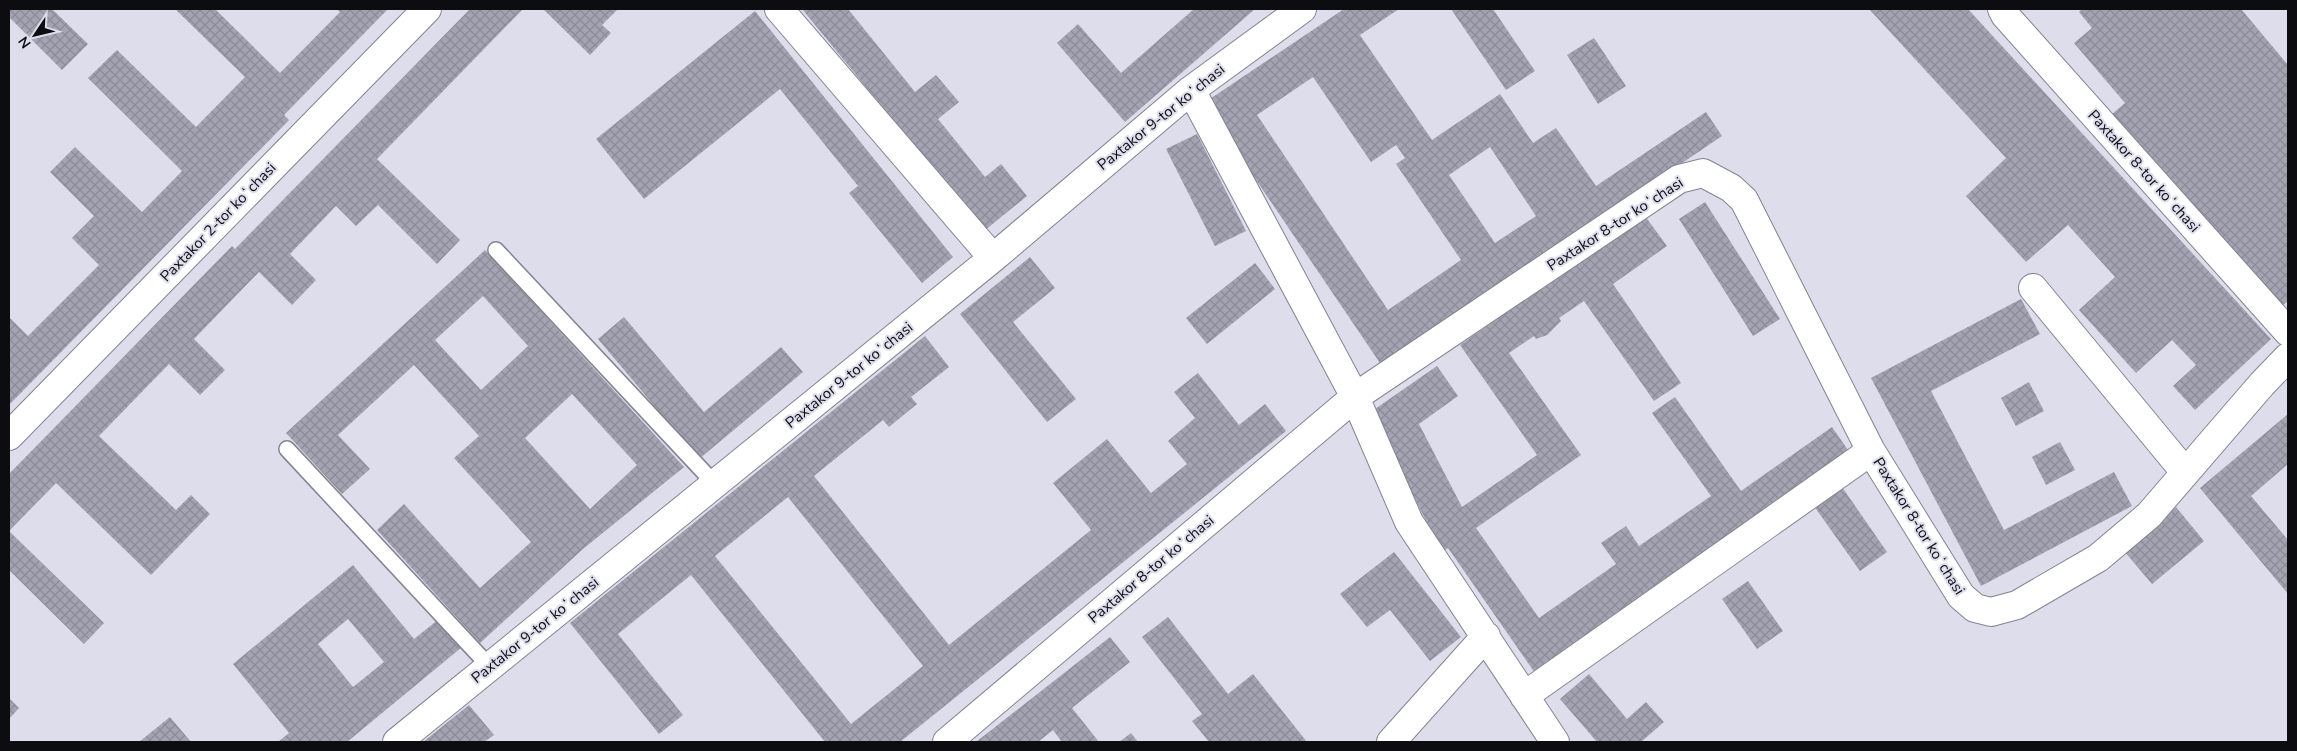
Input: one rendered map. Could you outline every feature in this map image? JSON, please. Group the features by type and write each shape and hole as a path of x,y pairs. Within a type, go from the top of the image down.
{"street":[{"name":"Paxtakor 2-tor koʻchasi","path":"9,436 427,9"},
{"path":"779,9 993,258"},
{"name":"Paxtakor 8-tor koʻchasi","path":"2002,9 2005,15 2288,332"},
{"name":"Paxtakor 9-tor koʻchasi","path":"397,742 993,258 1191,90 1288,13"},
{"path":"1191,90 1354,396 1409,522 1555,742"},
{"name":"Paxtakor 8-tor koʻchasi","path":"947,742 1354,396 1679,179 1702,173 1731,188 1744,200 1871,451 1961,596 1975,608 1991,612 2017,605 2098,558 2149,515 2184,472 2288,357"},
{"path":"2033,288 2184,472"},
{"name":"Paxtakor 8-tor koʻchasi","path":"1524,696 1871,451"},
{"path":"1391,742 1486,636"}],"lane":[{"path":"496,250 715,484"},
{"path":"287,449 490,667"}],"building":[{"path":"9,9 52,9 88,44 62,70 9,17"},
{"path":"175,9 215,9 280,73 340,12 337,9 388,9 284,115 289,120 9,405 9,317 28,336 99,265 72,238 94,216 50,172 75,147 142,212 182,171 88,78 117,50 196,127 245,77"},
{"path":"470,9 523,9 377,159 460,240 437,264 378,205 356,226 336,206 290,254 316,280 292,305 259,272 194,339 225,370 200,395 169,364 99,436 176,510 191,495 210,514 151,575 56,483 9,531 9,474 232,246 235,249"},
{"path":"543,9 618,9 602,25 611,33 590,55"},
{"path":"802,9 848,9 915,92 936,75 959,102 938,119 985,177 1001,164 1027,196 984,231"},
{"path":"1194,9 1255,9 1125,122 1057,43 1078,24 1121,73"},
{"path":"1344,9 1399,9 1360,35 1432,140 1500,94 1533,143 1556,128 1596,186 1706,112 1722,136 1382,366 1204,103","holes":["1313,77 1371,162 1396,145 1405,158 1396,164 1461,260 1388,310 1257,115","1490,147 1536,216 1495,243 1449,175"]},
{"path":"1451,9 1493,9 1535,71 1506,90"},
{"path":"1869,9 1968,9 2271,339 2195,410 2173,386 2196,365 2172,340 2136,373 2079,310 2115,277 2068,225 2026,262 1966,196 2006,158"},
{"path":"2082,9 2241,9 2288,65 2288,301 2275,312 2111,115 2125,103 2074,43 2092,28 2079,12"},
{"path":"755,11 953,257 922,283 849,193 858,186 780,89 644,199 596,139"},
{"path":"1594,38 1626,86 1598,104 1567,55"},
{"path":"1197,134 1246,231 1215,246 1166,149"},
{"path":"1705,202 1780,319 1753,336 1679,219"},
{"path":"1645,216 1667,246 1613,284 1681,383 1654,401 1584,301 1559,318 1561,321 1547,335 1536,339 1534,336 1509,353 1581,455 1476,528 1539,618 1616,564 1601,543 1626,526 1639,546 1711,496 1652,413 1675,397 1741,491 1832,427 1850,453 1535,673 1448,548 1442,552 1372,415 1375,409 1437,366 1458,396 1419,424 1462,507 1537,455 1460,345"},
{"path":"485,250 684,467 583,549 480,643 377,530 404,504 480,588 531,542 454,458 479,436 414,365 338,435 370,469 342,494 286,433","holes":["483,296 528,346 481,390 435,340","572,394 637,465 590,509 525,438"]},
{"path":"1030,257 1055,288 1013,322 1076,399 1047,422 960,314"},
{"path":"1255,263 1275,289 1207,344 1186,318"},
{"path":"2021,299 2040,334 1931,391 2004,530 2114,472 2132,506 1981,586 1871,378"},
{"path":"624,317 704,412 781,347 803,372 699,459 598,339"},
{"path":"925,336 949,367 911,397 917,404 889,427 883,420 814,476 949,645 1091,530 1053,483 1107,439 1151,493 1187,464 1168,441 1195,418 1174,392 1198,373 1239,425 1265,404 1286,431 900,742 825,742 691,575 618,634 683,715 659,734 570,623","holes":["788,497 923,666 851,724 715,556"]},
{"path":"2029,382 2044,411 2016,426 2001,398"},
{"path":"2288,414 2288,464 2251,496 2288,540 2288,594 2200,488"},
{"path":"2060,442 2075,470 2046,485 2032,457"},
{"path":"1842,487 1887,552 1860,571 1814,506"},
{"path":"2176,507 2204,541 2152,584 2124,551"},
{"path":"9,531 104,623 84,644 9,570"},
{"path":"1394,552 1461,637 1430,661 1390,610 1367,627 1340,594"},
{"path":"353,565 414,639 439,619 462,647 347,742 278,742 289,733 233,664","holes":["348,619 384,662 353,687 318,644"]},
{"path":"1748,581 1783,631 1757,649 1722,599"},
{"path":"1168,617 1228,694 1253,674 1307,742 1209,742 1192,721 1202,714 1142,637"},
{"path":"1110,637 1130,662 1072,708 1099,742 1062,742 1053,730 1038,742 976,742"},
{"path":"1589,674 1627,719 1646,702 1664,722 1641,742 1597,742 1560,699"},
{"path":"9,698 19,708 9,719"},
{"path":"469,705 494,735 484,742 423,742"},
{"path":"170,717 191,742 139,742"},
{"path":"1131,733 1138,742 1119,742"}]}
